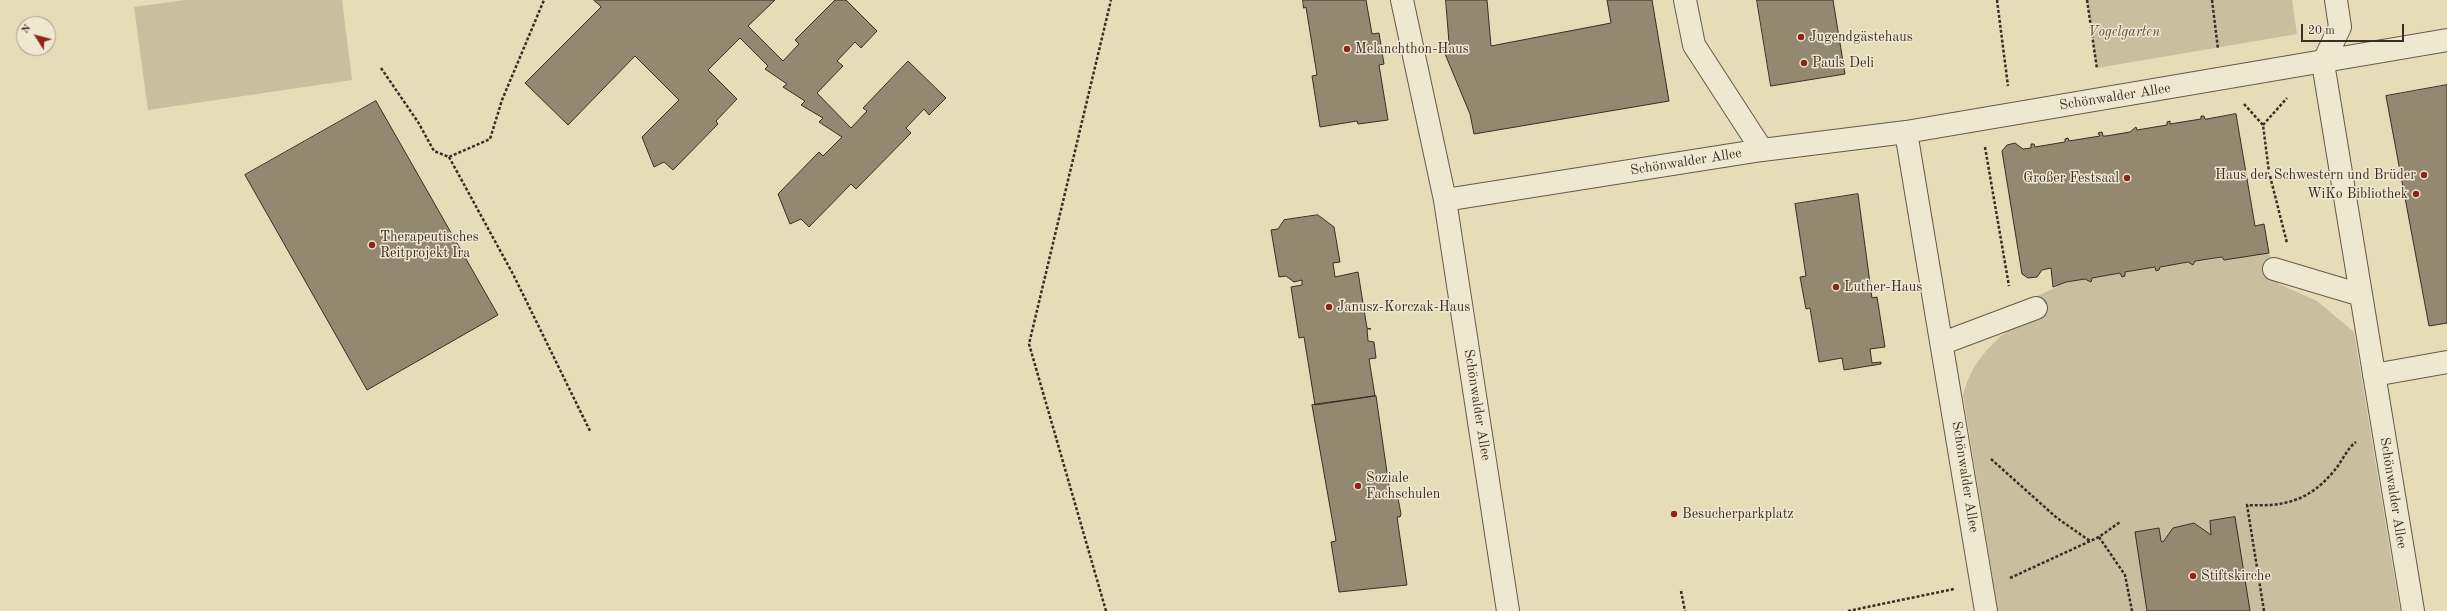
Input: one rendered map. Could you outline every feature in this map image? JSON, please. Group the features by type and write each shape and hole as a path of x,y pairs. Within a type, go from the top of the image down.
{"street":[{"name":"Schönwalder Allee","path":"1402,0 1445,200 1508,611"},
{"name":"Schönwalder Allee","path":"1684,0 1694,45 1762,150"},
{"path":"2323,63 2340,27 2336,0"},
{"name":"Schönwalder Allee","path":"1445,200 1762,150 1906,132 2323,63 2447,40"},
{"name":"Schönwalder Allee","path":"2323,63 2413,611"},
{"name":"Schönwalder Allee","path":"1906,132 1959,440 1986,611"},
{"path":"2274,269 2361,295"},
{"path":"1942,343 2036,308"},
{"path":"2374,375 2447,362"}],"path":[{"path":"449,157 490,138 502,100 544,0"},
{"path":"1106,611 1029,344 1111,0"},
{"path":"1997,0 2011,114"},
{"path":"2087,0 2101,100"},
{"path":"2212,0 2223,79 2263,125 2269,172 2288,249 2274,269"},
{"path":"381,68 418,122 434,151 449,157 514,276 590,431"},
{"path":"1960,123 1985,146 2014,316"},
{"path":"2264,611 2247,505 2272,506 2308,496 2334,472 2355,442 2384,437"},
{"path":"1959,440 1970,438 2030,496 2090,542"},
{"path":"2099,537 2125,575 2132,611"},
{"path":"1681,591 1685,611"}],"green space":[{"path":"185,0 342,0 352,80 148,110 134,7"},
{"name":"Vogelgarten","path":"2087,0 2292,0 2297,34 2097,68"},
{"path":"2269,253 2279,284 2317,301 2354,332 2400,611 1998,611 1963,395 1968,380 1982,355 2002,336 2036,308 2035,297 2057,287 2056,284 2085,279 2091,282 2092,278 2155,267 2156,271 2159,270 2159,268 2169,265 2188,262 2193,265 2195,261"}],"building":[{"path":"594,0 775,0 748,26 783,61 799,44 795,40 835,0 846,0 877,31 861,48 855,42 837,61 843,66 817,93 851,128 867,111 863,108 908,61 946,98 929,115 924,109 906,128 911,133 856,189 851,184 809,227 801,219 790,224 778,194 819,152 823,156 842,137 819,122 823,118 801,105 805,101 783,87 787,84 765,69 768,66 740,38 708,70 737,99 716,121 718,124 673,170 664,162 654,167 642,137 679,100 635,56 568,125 525,83 601,7"},
{"name":"Melanchthon-Haus","path":"1303,0 1366,0 1372,34 1379,33 1384,64 1379,65 1388,120 1358,124 1357,121 1320,127 1312,76 1317,75 1306,7 1304,8"},
{"path":"1446,0 1487,0 1491,46 1611,23 1607,0 1652,0 1669,101 1474,134 1470,114 1443,49 1449,47"},
{"name":"Jugendgästehaus","path":"1757,0 1833,0 1845,74 1771,86"},
{"name":"Haus der Schwestern und Brüder","path":"2447,85 2447,323 2429,326 2386,96"},
{"name":"Therapeutisches Reitprojekt Ira","path":"376,101 498,315 367,390 245,175"},
{"name":"Großer Festsaal","path":"2236,114 2255,226 2264,224 2269,253 2224,260 2222,257 2195,261 2193,265 2188,262 2160,267 2159,270 2156,271 2155,267 2125,272 2125,276 2122,277 2120,273 2092,278 2091,282 2085,279 2066,282 2053,287 2051,268 2042,270 2037,277 2028,278 2022,274 2002,151 2007,145 2015,143 2023,149 2031,148 2031,144 2034,144 2035,147 2065,142 2065,139 2068,138 2069,141 2100,136 2098,133 2102,132 2103,136 2106,136 2130,132 2136,127 2137,130 2167,125 2167,122 2170,121 2170,124 2201,119 2201,116 2204,116 2205,119"},
{"name":"Luther-Haus","path":"1858,194 1872,298 1877,297 1885,347 1870,349 1872,363 1881,362 1881,364 1844,370 1842,358 1819,362 1810,308 1806,309 1800,277 1806,276 1795,204"},
{"name":"Janusz-Korczak-Haus","path":"1318,215 1334,227 1340,262 1333,263 1335,277 1358,272 1367,328 1371,329 1367,329 1368,341 1374,342 1376,358 1369,359 1375,396 1315,405 1304,337 1299,338 1291,287 1302,285 1302,280 1294,282 1286,276 1279,277 1271,230 1278,229 1284,220"},
{"name":"Soziale Fachschulen","path":"1376,396 1391,500 1398,498 1401,514 1400,517 1397,517 1407,585 1339,592 1331,542 1336,541 1312,405"},
{"name":"Stiftskirche","path":"2235,517 2250,611 2147,611 2135,532 2159,528 2161,541 2163,542 2173,528 2194,523 2211,535 2210,521"}],"place":[{"name":"Jugendgästehaus","path":"1801,37"},
{"name":"Melanchthon-Haus","path":"1347,49"},
{"name":"Pauls Deli","path":"1804,63"},
{"name":"Haus der Schwestern und Brüder","path":"2424,175"},
{"name":"Großer Festsaal","path":"2127,178"},
{"name":"WiKo Bibliothek","path":"2416,194"},
{"name":"Therapeutisches Reitprojekt Ira","path":"372,245"},
{"name":"Luther-Haus","path":"1836,287"},
{"name":"Janusz-Korczak-Haus","path":"1329,307"},
{"name":"Soziale Fachschulen","path":"1358,486"},
{"name":"Besucherparkplatz","path":"1674,514"},
{"name":"Stiftskirche","path":"2193,576"}]}
